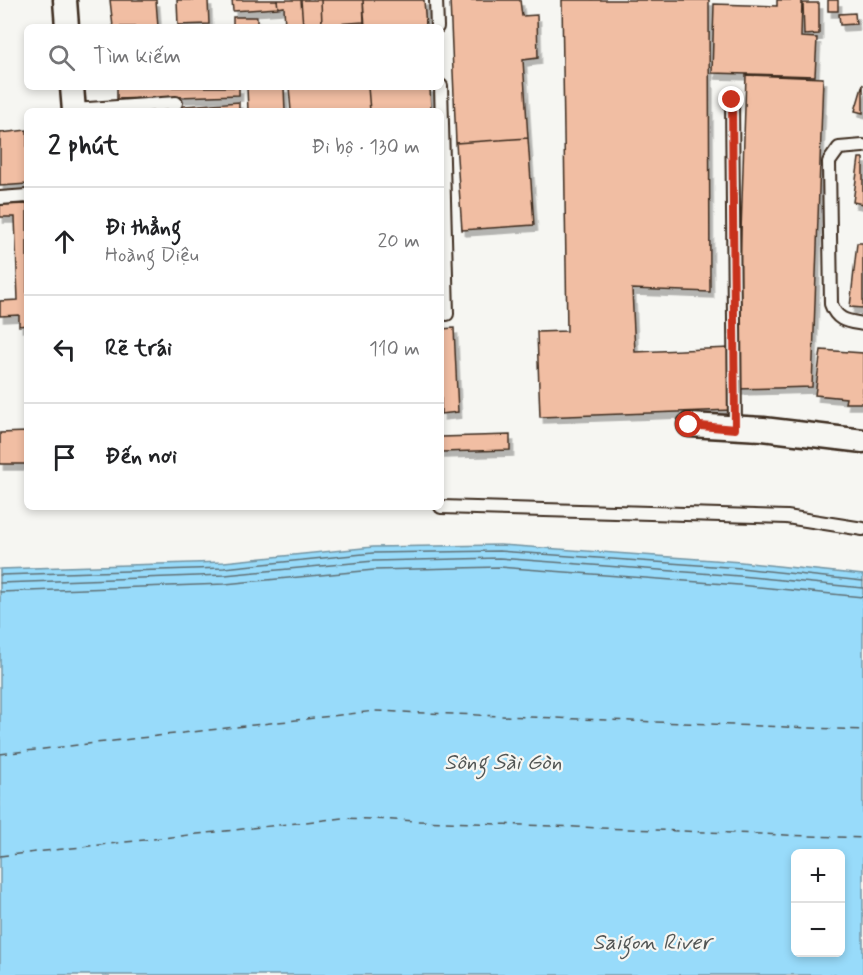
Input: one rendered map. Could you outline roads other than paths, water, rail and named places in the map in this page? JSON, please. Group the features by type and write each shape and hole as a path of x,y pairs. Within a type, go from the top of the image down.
{"street":[{"path":"65,0 67,24"},
{"path":"72,90 74,108"},
{"path":"689,425 762,429 863,441"}],"lane":[{"path":"436,0 437,24"},
{"path":"441,90 442,108"},
{"path":"732,100 735,429"},
{"path":"103,108 176,103"},
{"path":"863,146 838,148 829,162 831,304 835,314 844,321 863,324"},
{"path":"0,198 24,196"},
{"path":"444,200 447,314"},
{"path":"444,507 787,516 863,529"}],"water":[{"name":"Sông Sài Gòn","path":"500,545 741,562 863,575 863,975 0,975 0,569 224,562 373,547"}],"water label":[{"name":"Saigon River","path":"652,941"}]}
